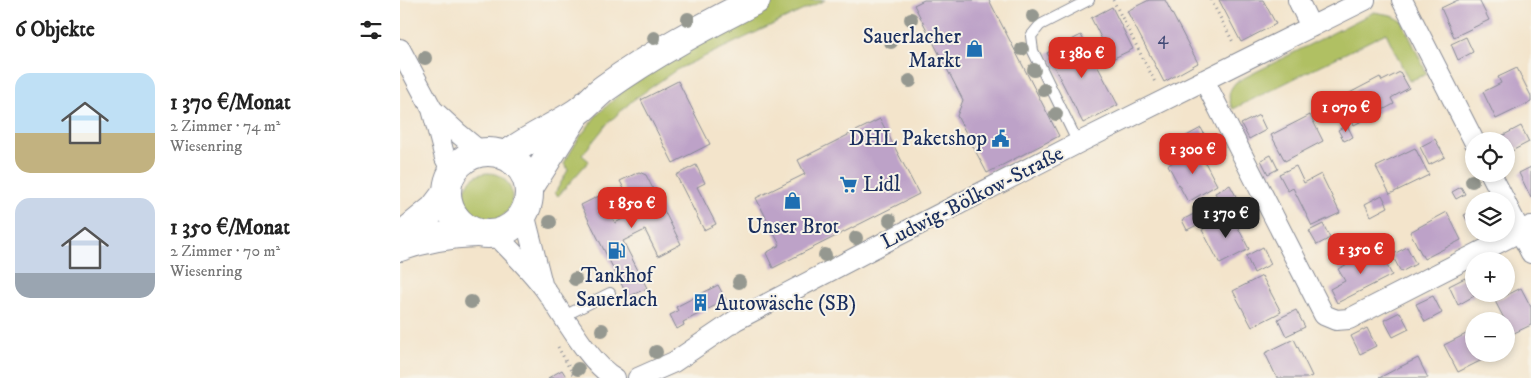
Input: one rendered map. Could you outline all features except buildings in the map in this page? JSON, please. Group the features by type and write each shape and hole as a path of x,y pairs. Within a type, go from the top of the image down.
{"main road":[{"path":"400,237 434,209 465,159 517,147 578,112 605,88 646,61 715,21 756,0"},
{"path":"400,247 447,234 486,233 512,227 578,112"},
{"path":"493,154 517,163 525,175 527,201"},
{"path":"450,182 449,205 455,217 464,226 486,233"}],"street":[{"path":"1298,0 1311,26"},
{"name":"Ludwig-Bölkow-Straße","path":"638,378 674,362 736,320 782,296 1078,143 1365,0"},
{"path":"1402,0 1469,132"},
{"path":"400,49 432,109 450,182"},
{"path":"1204,80 1324,315 1336,320 1349,319 1526,228"},
{"path":"432,109 459,134 493,154"},
{"path":"527,201 543,286"},
{"path":"1515,214 1526,228 1531,253"},
{"path":"486,233 543,286 596,362 615,378"}],"lane":[{"path":"1078,143 1033,51 1030,36 1040,25 1089,0"},
{"path":"564,316 610,293"}],"path":[{"path":"1113,0 1159,92"},
{"path":"1211,0 1234,43"},
{"path":"558,347 575,378"}],"green space":[{"path":"774,0 825,0 676,70 633,100 607,124 582,155 589,161 558,196 555,193 568,170 564,163 579,138 596,116 627,87"},
{"path":"1374,12 1391,15 1402,21 1427,74 1409,81 1386,33 1233,109 1229,95 1231,88 1236,82"},
{"path":"483,173 493,173 502,177 508,183 511,188 511,206 502,217 493,221 483,221 474,217 468,211 464,202 464,192 468,183 474,177"}],"place":[{"name":"Sauerlacher Markt","path":"975,48"},
{"name":"DHL Paketshop","path":"1001,138"},
{"name":"Lidl","path":"849,184"},
{"name":"Unser Brot","path":"793,201"},
{"name":"Tankhof Sauerlach","path":"617,250"},
{"name":"Autowäsche (SB)","path":"701,303"}]}
